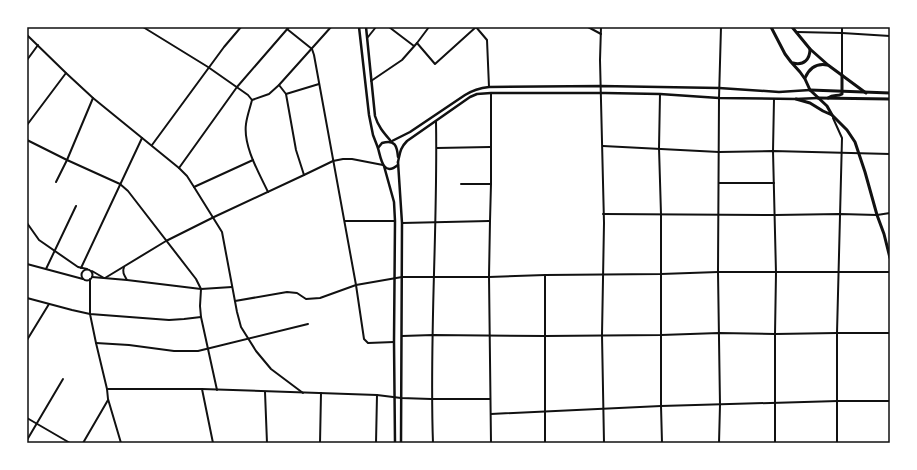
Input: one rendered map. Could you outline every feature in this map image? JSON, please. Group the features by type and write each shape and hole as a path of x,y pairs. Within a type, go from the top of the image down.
{"main road":[{"path":"359,27 369,115 373,135 384,165 394,202 395,443"},
{"path":"366,27 375,116 382,131 396,146 397,150 402,223 401,443"},
{"path":"771,27 785,54 805,79 810,90 827,106 832,115 852,136 860,153 890,258"},
{"path":"792,27 810,48 828,65 866,93"},
{"path":"791,62 796,64 808,59 810,48"},
{"path":"805,79 810,70 818,64 828,65"},
{"path":"828,98 833,95 842,94 842,75"},
{"path":"378,148 382,142 391,141 410,132 473,90 489,87 601,86 719,88 779,92 810,90 890,93"},
{"path":"384,165 389,169 392,169 398,164 400,150 407,141 436,120 470,97 477,94 491,92 660,94 719,98 774,99 890,99"},
{"path":"796,99 810,103 832,115"}],"street":[{"path":"143,27 237,87 252,100"},
{"path":"152,145 208,68 241,27"},
{"path":"252,100 269,94 279,85 331,27"},
{"path":"368,37 376,27"},
{"path":"390,27 414,46"},
{"path":"371,82 402,60 429,27"},
{"path":"417,43 435,64 476,27 487,40 489,87"},
{"path":"588,27 601,34"},
{"path":"601,27 603,214 602,335 604,443"},
{"path":"719,443 718,214 720,27"},
{"path":"842,27 842,75"},
{"path":"179,168 237,87 288,28 312,49 314,55 345,221 364,339 368,343 394,342"},
{"path":"796,32 890,36"},
{"path":"27,35 93,98 152,145 187,176 222,232 241,327 256,352 271,369 303,392"},
{"path":"27,60 38,45"},
{"path":"27,125 66,73"},
{"path":"286,94 319,84"},
{"path":"279,85 286,94 296,150 304,176"},
{"path":"491,92 489,277 491,443"},
{"path":"660,94 659,148 661,214 662,443"},
{"path":"56,182 93,98"},
{"path":"774,99 776,273 775,443"},
{"path":"252,100 246,125 246,139 268,192"},
{"path":"832,115 842,138 837,332 837,443"},
{"path":"433,443 431,399 433,277 436,221 436,120"},
{"path":"83,279 80,267 142,138"},
{"path":"27,140 120,184 128,191 196,279 202,289 200,302 201,317 217,390"},
{"path":"602,146 719,152 774,151 890,154"},
{"path":"437,148 490,147"},
{"path":"105,278 166,241 333,161 352,159 384,165"},
{"path":"194,187 254,160"},
{"path":"719,183 774,183"},
{"path":"461,184 491,184"},
{"path":"46,269 76,206"},
{"path":"603,214 877,215 890,213"},
{"path":"345,221 395,222"},
{"path":"402,223 436,221 490,221"},
{"path":"27,223 39,240 46,246 80,267 105,278"},
{"path":"27,264 87,280 91,278 105,278 202,289 232,287"},
{"path":"125,266 123,270 124,276 127,280"},
{"path":"82,274 83,271 87,269"},
{"path":"91,271 93,274 91,278 90,314 108,399 121,443"},
{"path":"235,301 287,292 296,293 306,299 320,298 356,285 402,277 489,277 718,272 890,272"},
{"path":"545,275 545,443"},
{"path":"27,298 90,314 169,320 201,317"},
{"path":"27,340 49,304"},
{"path":"96,343 134,345 174,351 198,351 308,324"},
{"path":"402,336 662,335 719,333 775,334 837,332 890,333"},
{"path":"27,440 63,378"},
{"path":"290,384 290,390"},
{"path":"107,389 202,389 265,392 290,390 303,392 394,396 401,398 490,399"},
{"path":"202,389 213,443"},
{"path":"265,392 267,443"},
{"path":"320,443 321,393"},
{"path":"376,443 377,395"},
{"path":"83,443 108,399"},
{"path":"491,414 661,406 890,401"},
{"path":"27,418 70,443"}]}
